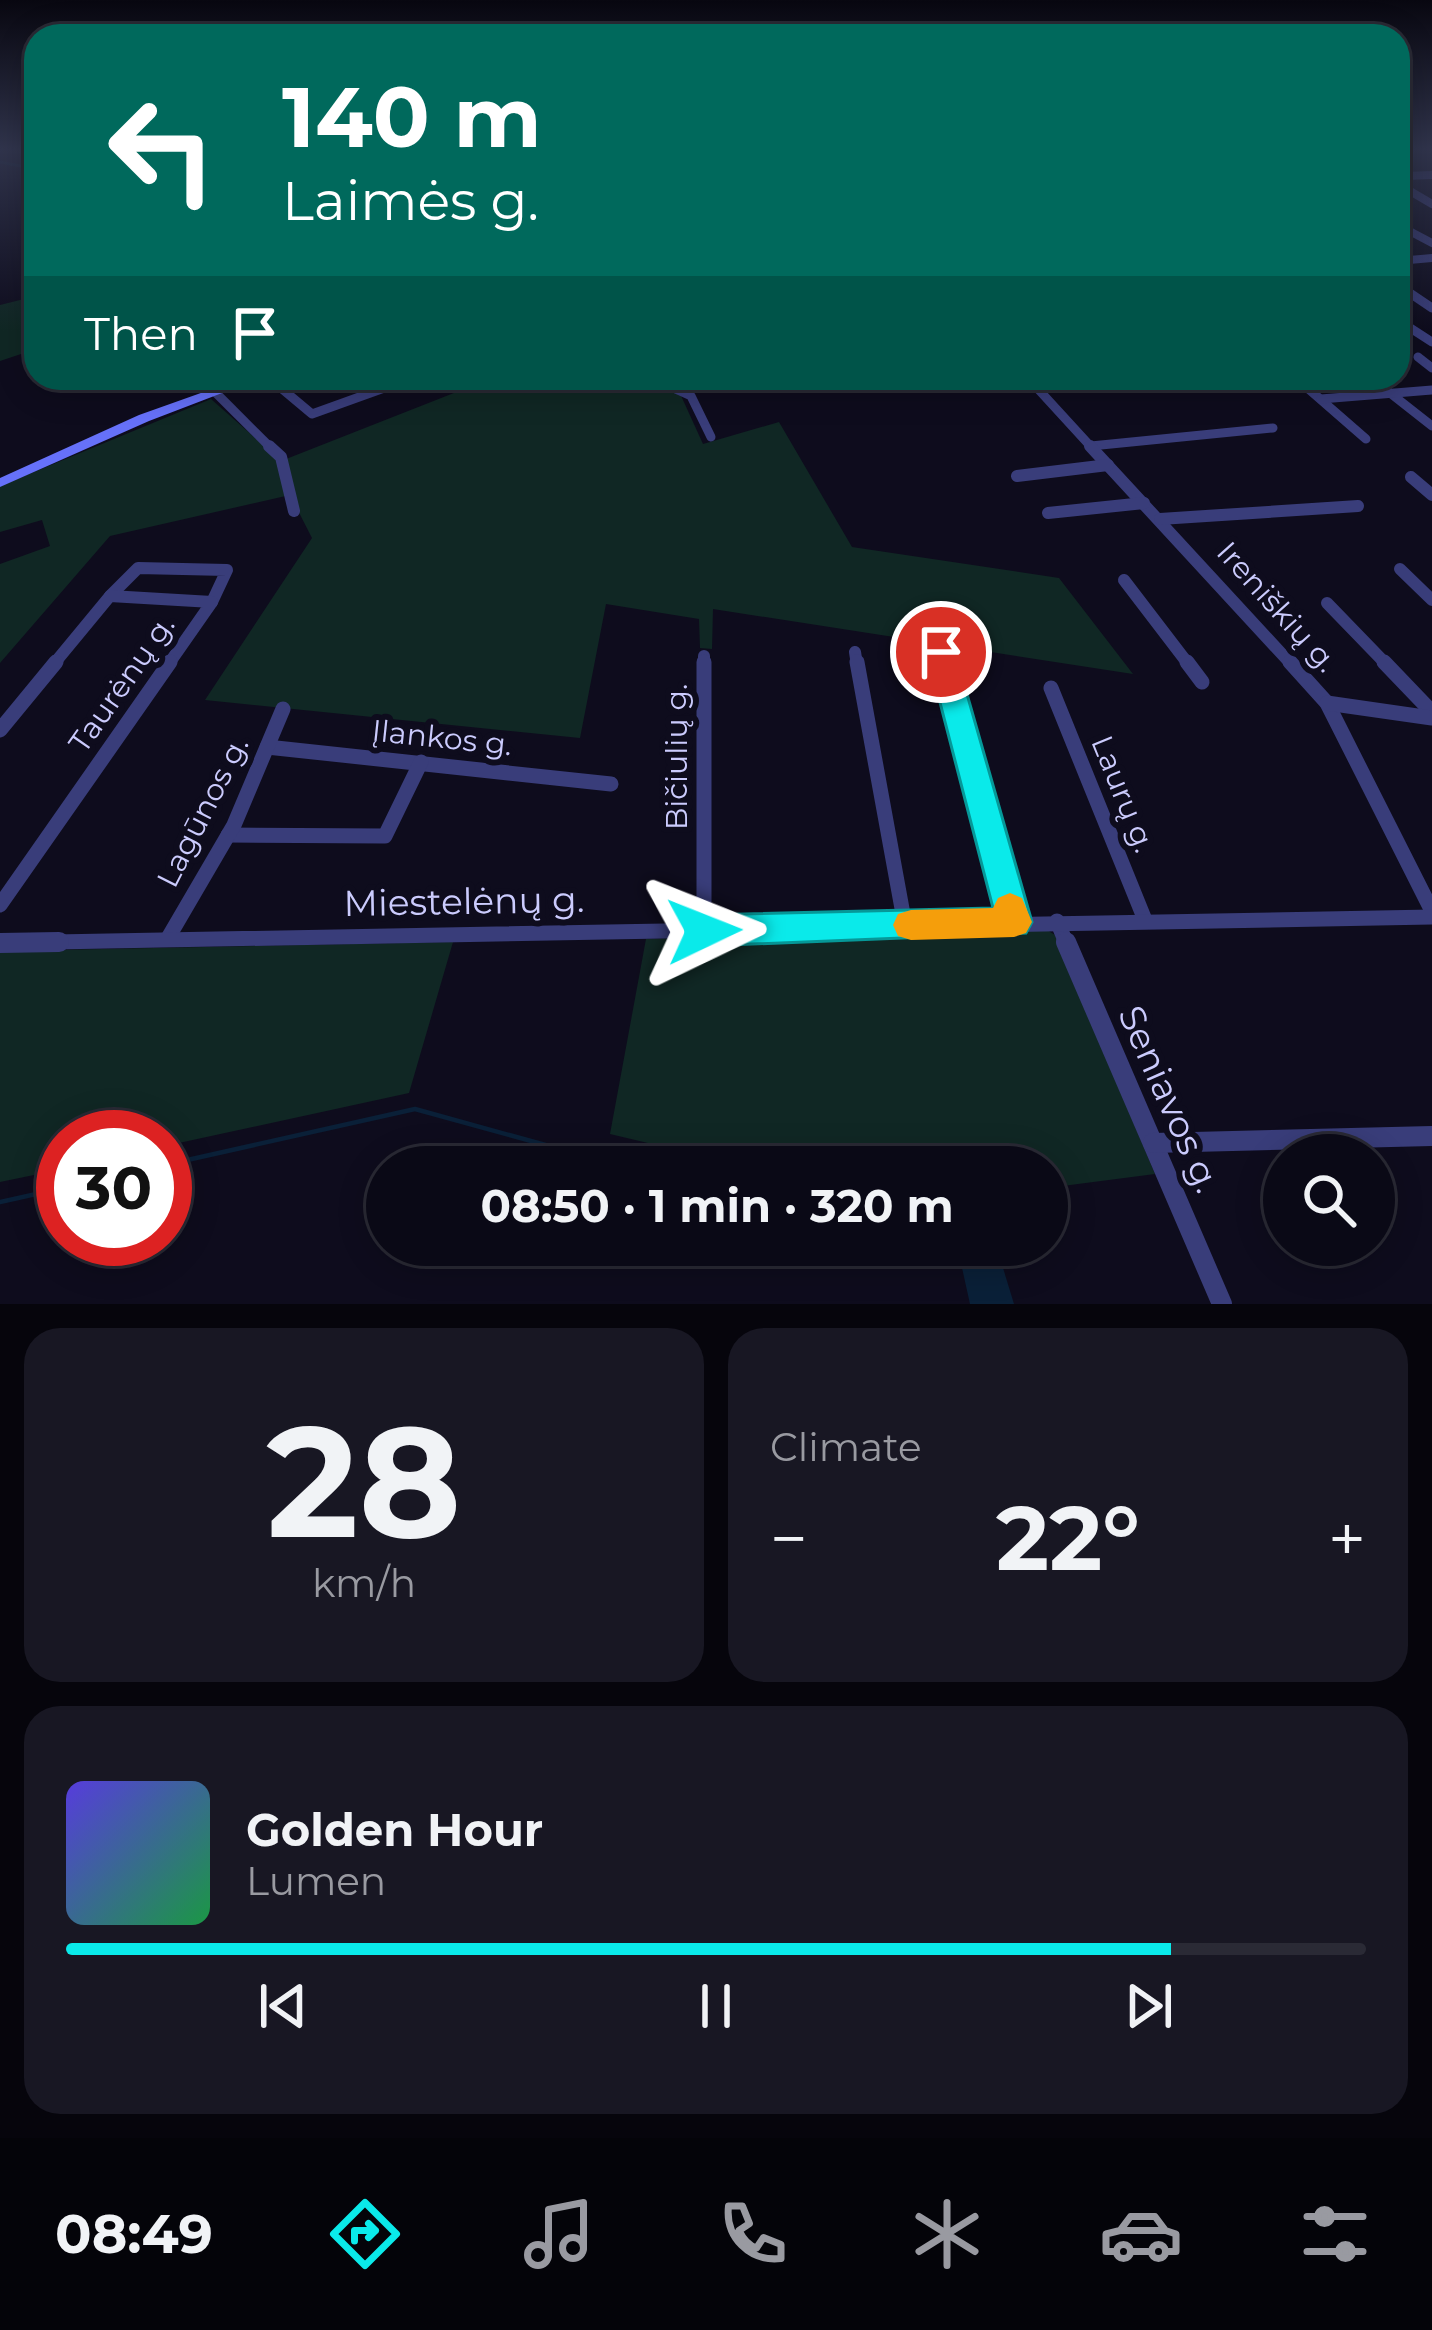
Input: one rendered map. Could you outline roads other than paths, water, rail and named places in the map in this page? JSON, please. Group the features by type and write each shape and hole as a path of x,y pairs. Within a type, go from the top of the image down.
{"main road":[{"path":"0,483 221,390"}],"street":[{"path":"1418,357 1432,368"},
{"path":"284,390 312,413 378,390"},
{"path":"678,390 691,396 711,437"},
{"name":"Ireniškių g.","path":"1039,390 1327,703 1432,914"},
{"path":"1311,390 1366,439"},
{"path":"1387,390 1432,426"},
{"path":"1321,399 1432,390"},
{"path":"215,392 281,457 294,511"},
{"path":"1090,446 1273,428"},
{"path":"1017,476 1108,466"},
{"path":"1411,477 1432,495"},
{"path":"1048,513 1144,503"},
{"path":"1160,519 1358,506"},
{"path":"110,596 138,568 227,570 212,602"},
{"path":"1400,569 1432,600"},
{"path":"1124,580 1202,682"},
{"name":"Taurėnų g.","path":"0,730 110,596 212,602"},
{"name":"Taurėnų g.","path":"0,905 212,602"},
{"path":"1327,603 1432,715"},
{"path":"855,652 905,925"},
{"path":"941,652 1014,922"},
{"name":"Bičiulių g.","path":"704,656 704,931"},
{"name":"Laurų g.","path":"1051,688 1144,920"},
{"path":"1327,703 1432,715"},
{"name":"Lagūnos g.","path":"168,938 228,835 283,709"},
{"name":"Įlankos g.","path":"266,747 611,784"},
{"path":"228,835 385,836 421,762"},
{"name":"Miestelėnų g.","path":"0,943 1432,914"},
{"name":"Seniavos g.","path":"1058,921 1222,1304"},
{"path":"1153,1143 1432,1136"}],"water":[{"path":"962,1266 1002,1266 1014,1304 970,1304"}],"waterway":[{"path":"192,1159 415,1109 549,1146"},
{"path":"0,1202 36,1194"}]}
